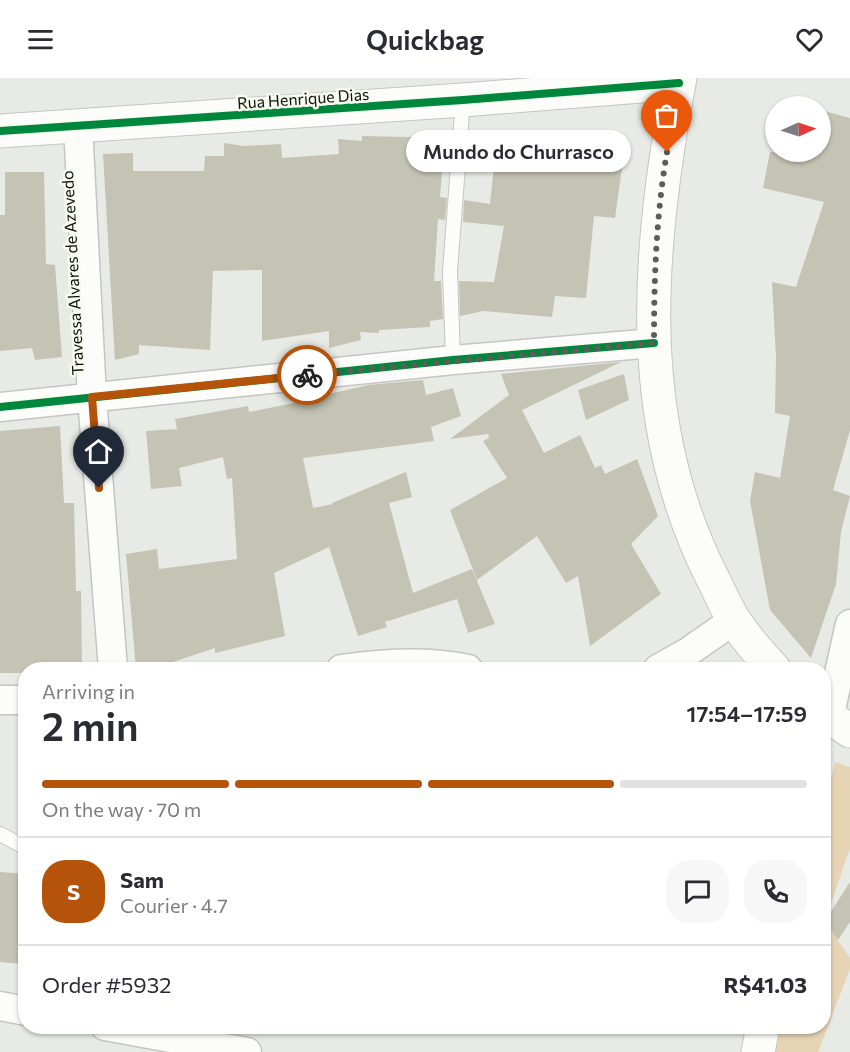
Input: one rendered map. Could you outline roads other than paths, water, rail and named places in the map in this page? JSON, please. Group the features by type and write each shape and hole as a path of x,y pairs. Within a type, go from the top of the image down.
{"street":[{"name":"Rua Henrique Dias","path":"0,131 463,100 679,81"},
{"path":"679,81 659,198 653,276 654,343 660,418 678,494 701,555 734,620 768,662"},
{"name":"Travessa Alvares de Azevedo","path":"78,126 92,397 112,662"},
{"path":"0,407 453,360 654,343"},
{"path":"670,662 734,620"},
{"path":"831,726 850,624"},
{"path":"0,700 18,700"},
{"path":"0,1006 18,1009"},
{"path":"119,1034 247,1052"},
{"path":"758,1052 761,1034"}],"lane":[{"path":"453,360 450,271 463,100"},
{"path":"0,834 18,844"}],"place":[{"name":"Mundo do Churrasco","path":"667,152"}]}
